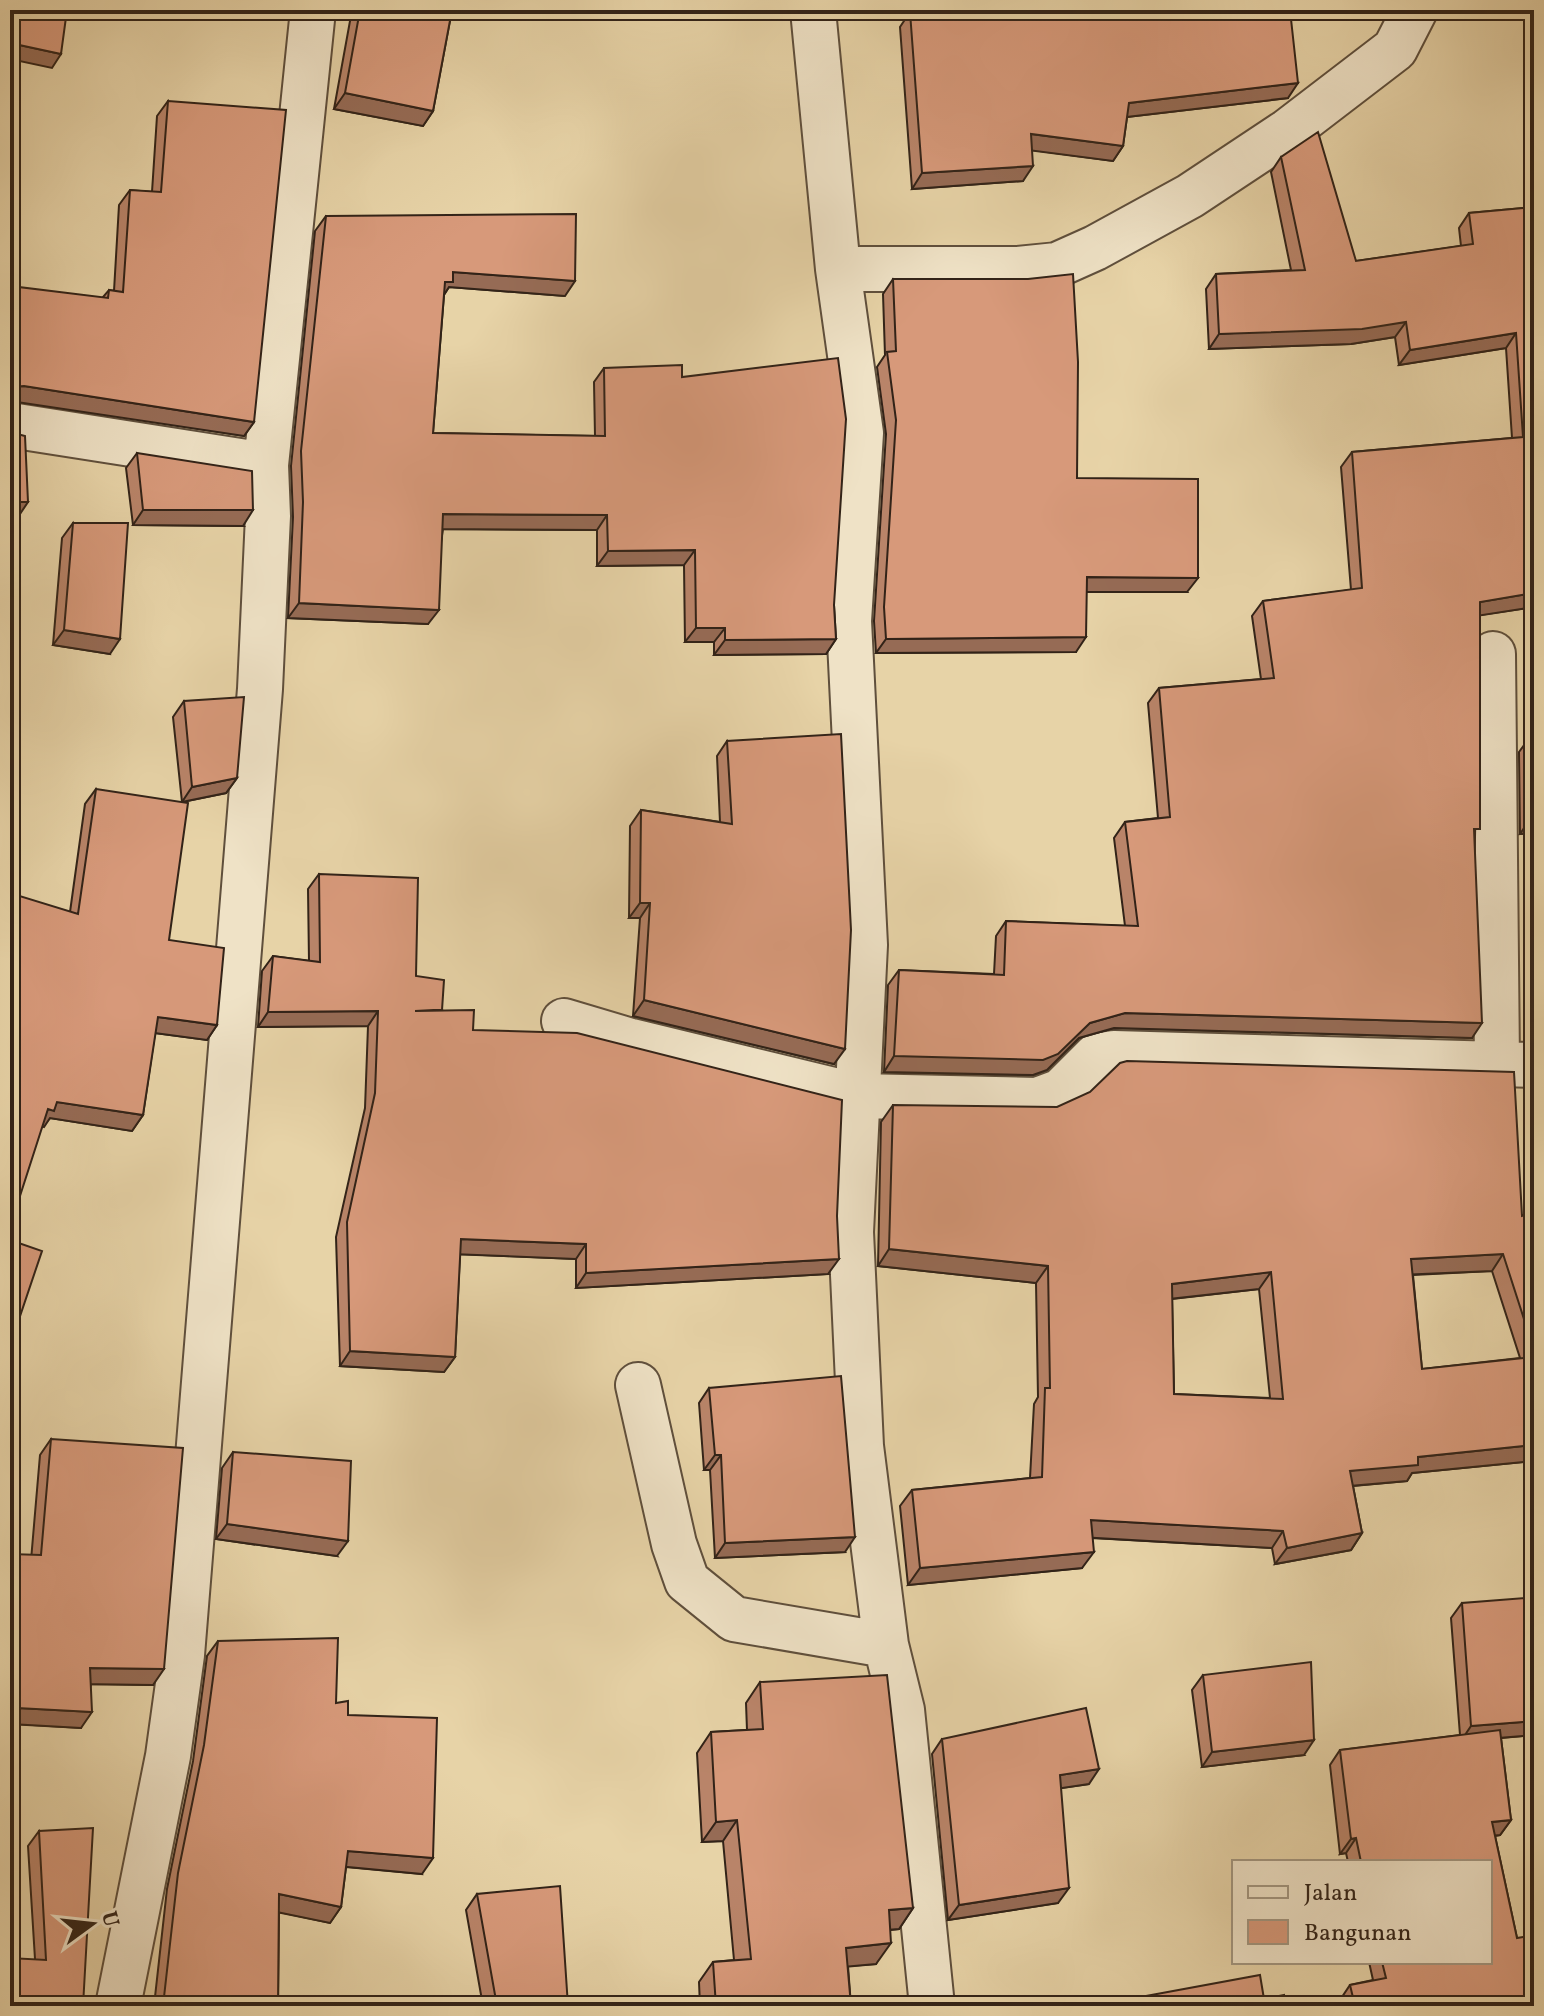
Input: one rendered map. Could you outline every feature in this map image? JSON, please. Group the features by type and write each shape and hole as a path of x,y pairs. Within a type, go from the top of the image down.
{"street":[{"path":"118,2006 168,1756 182,1655 260,689 268,531 266,465 313,10"},
{"path":"813,10 838,269 861,433 849,621 865,945 851,1232 861,1446 886,1645 902,1710 932,2006"},
{"path":"838,269 1018,269 1057,265 1083,254 1190,196 1288,131 1395,49 1415,10"},
{"path":"10,425 266,465"},
{"path":"564,1021 631,1041 858,1096 1037,1100 1061,1091 1096,1056 1114,1053 1516,1063 1493,654"},
{"path":"638,1385 674,1544 687,1581 734,1619 886,1645"}],"building":[{"path":"10,10 67,10 61,54 10,43"},
{"path":"360,10 452,10 433,111 345,93"},
{"path":"1290,10 1298,83 1129,103 1123,146 1031,134 1033,166 922,173 910,12"},
{"path":"168,101 286,110 254,422 24,386 10,388 10,286 108,298 109,290 123,292 130,190 161,192"},
{"path":"1318,132 1356,261 1473,244 1469,213 1534,207 1534,593 1480,602 1480,829 1474,829 1482,1023 1125,1013 1090,1023 1058,1054 1043,1060 894,1056 899,970 1004,975 1006,921 1138,926 1125,822 1170,817 1159,688 1274,678 1263,601 1362,588 1352,452 1523,437 1516,333 1410,350 1406,322 1362,329 1219,334 1216,274 1305,270 1281,157"},
{"path":"576,214 575,281 453,272 453,282 445,282 433,433 605,436 604,368 682,365 682,377 838,358 846,419 834,605 836,639 725,640 725,628 696,628 695,550 608,551 607,515 443,514 439,610 299,603 303,502 301,451 326,216"},
{"path":"1073,274 1078,362 1077,478 1198,479 1198,578 1087,577 1086,637 886,639 884,607 896,420 887,352 896,351 893,279 1028,279"},
{"path":"10,432 25,436 28,502 10,502"},
{"path":"137,453 252,471 253,510 143,510"},
{"path":"73,523 128,523 120,639 64,630"},
{"path":"244,697 237,778 192,787 184,701"},
{"path":"841,734 851,930 845,1049 644,1000 650,903 640,903 641,810 732,824 727,741"},
{"path":"1530,737 1534,737 1534,819 1530,819"},
{"path":"96,789 188,803 169,940 224,948 217,1025 158,1017 143,1115 57,1102 54,1111 48,1109 10,1227 10,893 78,914"},
{"path":"319,874 418,878 416,976 444,980 442,1010 415,1011 474,1010 473,1030 577,1033 842,1100 837,1216 839,1259 586,1273 586,1244 461,1239 455,1357 350,1351 347,1222 375,1093 378,1011 268,1012 273,956 320,962"},
{"path":"1120,1063 1514,1072 1522,1216 1534,1212 1534,1350 1503,1254 1411,1259 1422,1369 1534,1357 1534,1445 1418,1457 1418,1465 1350,1471 1362,1533 1287,1548 1283,1531 1091,1520 1094,1552 920,1568 912,1490 1042,1477 1045,1388 1050,1388 1048,1266 889,1249 893,1105 1057,1107 1090,1092","holes":["1271,1272 1283,1399 1174,1394 1172,1284"]},
{"path":"10,1240 42,1251 14,1334 10,1332"},
{"path":"841,1376 855,1537 725,1543 721,1455 715,1455 709,1388"},
{"path":"51,1439 183,1448 164,1669 90,1668 92,1712 18,1708 10,1851 10,1554 41,1555"},
{"path":"233,1452 351,1461 348,1541 227,1524"},
{"path":"1525,1598 1534,1620 1534,1721 1471,1726 1462,1603"},
{"path":"338,1638 336,1703 348,1701 348,1715 437,1718 433,1858 348,1851 341,1907 279,1894 278,2006 163,2006 178,1873 204,1745 218,1641"},
{"path":"1311,1662 1314,1740 1212,1752 1203,1675"},
{"path":"887,1675 913,1908 889,1910 891,1943 846,1948 851,2006 716,2006 713,1962 751,1959 737,1820 716,1822 711,1732 763,1729 760,1682"},
{"path":"1086,1708 1099,1769 1060,1775 1069,1888 959,1905 942,1739"},
{"path":"1500,1730 1511,1820 1492,1822 1517,1938 1534,1935 1534,2006 1355,2006 1350,1985 1386,1978 1382,1964 1492,1964 1492,1860 1361,1860 1356,1838 1351,1839 1340,1750"},
{"path":"93,1828 83,2006 10,2006 10,1958 46,1960 39,1831"},
{"path":"560,1886 568,2006 497,2006 477,1894"},
{"path":"1260,1975 1264,1999 1284,1995 1284,2006 1106,2006 1146,1996"}]}
